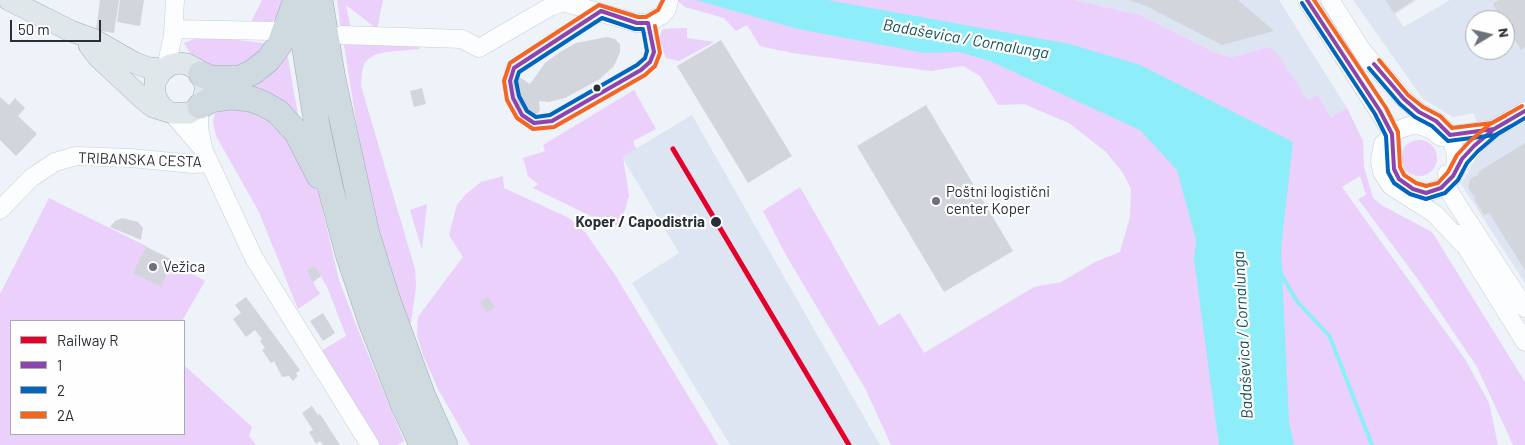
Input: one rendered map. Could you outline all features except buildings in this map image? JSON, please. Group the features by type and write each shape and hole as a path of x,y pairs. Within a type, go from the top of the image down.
{"highway":[{"path":"197,70 210,78 240,78 253,72 268,60 280,44 296,0"},
{"path":"296,0 317,126 331,190 372,325 403,404 422,445"},
{"path":"320,0 333,79 368,234 387,298 445,445"},
{"path":"199,106 220,98 240,97 251,98 278,112 297,133 317,173 331,190"}],"main road":[{"path":"9,0 71,31 93,39 135,63 165,68 179,63 197,70 206,90 199,106 188,114 170,112 153,107 99,58 89,45"},
{"path":"71,31 154,90"},
{"path":"165,68 158,76 154,90 157,100 170,112"}],"street":[{"path":"165,68 173,32 175,0"},
{"path":"342,35 462,39 479,48 550,7 563,2 637,23 648,23 662,15 667,9 669,0"},
{"path":"1305,0 1380,111 1399,179 1413,189 1426,193 1434,191 1450,176 1474,146 1494,129 1525,111"},
{"path":"1330,0 1364,53 1392,104 1413,125 1445,136 1494,129"},
{"path":"173,32 273,31"},
{"path":"173,32 184,57 197,70"},
{"path":"1364,53 1418,112 1436,121 1456,154 1450,176 1455,201 1525,308"},
{"path":"199,106 206,157"},
{"path":"170,112 188,129 206,157 259,266 370,445"},
{"path":"1413,125 1387,139 1380,160 1386,181 1400,194 1435,214 1463,244"},
{"name":"TRIBANSKA CESTA","path":"0,210 31,178 54,162 76,156 131,158 193,164 206,157"},
{"path":"1450,176 1464,202 1525,299"},
{"path":"1426,193 1454,225 1463,244 1525,342"}],"shaded area":[{"path":"262,0 284,0 276,19 268,23 250,24"},
{"path":"337,0 383,0 377,29 346,5 351,29 341,30"},
{"path":"677,0 1075,0 1140,15 1218,54 1232,57 1268,47 1276,52 1308,100 1317,95 1331,117 1347,108 1363,141 1364,167 1373,198 1383,206 1432,232 1525,382 1525,445 1513,445 1477,367 1417,278 1358,199 1366,195 1360,176 1342,187 1465,359 1489,403 1498,445 891,445 866,390 786,255 763,211 800,187 879,326 900,313 924,353 1034,287 1061,282 1095,262 1120,252 1130,217 1131,189 1123,173 1106,152 1069,123 1024,104 998,105 980,76 963,66 931,71 792,53 760,46 747,25 736,31 724,18 685,7"},
{"path":"1075,0 1279,0 1347,108 1331,117 1317,95 1308,100 1276,53 1268,47 1232,57 1218,54 1140,15"},
{"path":"1353,0 1417,0 1395,14 1404,27 1450,0 1525,0 1525,283 1461,184 1483,147 1474,113 1453,117 1423,99"},
{"path":"687,28 687,38 714,42 679,61 666,58 659,38 663,29"},
{"path":"215,37 263,43 271,41 238,70 203,65 189,52 184,43 197,38"},
{"path":"344,45 420,45 419,49 374,55 365,62 361,86 415,269 416,287 409,336 380,234 360,146"},
{"path":"286,47 298,115 285,104 242,88"},
{"path":"634,90 656,129 633,141 636,149 623,157 629,196 620,226 597,219 533,188 538,184 528,176 523,158 545,151 543,145"},
{"path":"234,104 282,124 315,177 339,280 404,441 397,445 379,445 319,352 346,336 321,276 313,282 320,294 298,309 259,212 216,136 213,122 216,110"},
{"path":"692,115 880,445 730,445 632,283 679,253 622,157"},
{"path":"1419,140 1426,141 1432,145 1436,151 1436,165 1432,171 1426,175 1419,176 1412,175 1406,171 1402,165 1401,158 1402,151 1406,145 1412,141"},
{"path":"503,176 504,188 569,218 585,232 615,275 718,445 470,445 438,389 423,355 417,335 418,317 463,257 449,235 457,205 466,194 481,182"},
{"path":"49,198 144,245 205,281 183,320 10,320 10,435 185,435 185,366 252,427 249,436 256,445 0,445 0,294"},
{"path":"427,204 422,250 410,210"}],"water":[{"name":"Badaševica / Cornalunga","path":"696,0 827,0 1070,44 1140,65 1293,142 1281,249 1289,422 1294,445 1219,445 1194,259 1196,240 1177,170 1140,130 990,61 959,52 925,53 798,29"}],"waterway":[{"path":"1280,272 1296,300 1330,337 1372,445"}],"rail line":[{"name":"R","path":"673,149 849,445"}],"transit line":[{"name":"2A","path":"655,26 660,53 655,66 645,75 554,127 533,129 517,118 507,100 504,81 510,63 599,5 638,17 646,17 658,10 663,0"},
{"name":"1","path":"1307,0 1380,111 1392,134 1394,169 1399,179 1413,189 1426,193 1441,188 1453,176 1462,159 1474,146 1494,129 1525,111"},
{"name":"2A","path":"1314,0 1386,108 1398,132 1400,167 1404,175 1416,183 1426,186 1438,183 1448,172 1457,155 1470,141 1490,124 1522,106"},
{"name":"2","path":"1302,3 1375,114 1386,136 1388,172 1394,183 1410,194 1426,199 1445,193 1458,180 1467,163 1478,151 1498,134 1525,118"},
{"name":"1","path":"601,11 637,23 648,23 654,52 650,62 641,70 552,121 534,123 522,115 513,98 510,81 514,68 601,11"},
{"name":"2","path":"602,18 635,29 643,29 647,51 645,58 637,65 550,115 536,117 527,111 519,96 516,81 519,72 602,18"},
{"name":"2A","path":"1379,60 1408,95 1423,107 1440,116 1452,128 1492,123 1505,116"},
{"name":"1","path":"1374,64 1404,99 1419,112 1436,121 1450,135 1494,129 1508,121"},
{"name":"2","path":"1369,68 1400,104 1415,117 1432,126 1448,141 1495,135 1511,126"}],"place":[{"name":"Poštni logistični center Koper","path":"936,201"},
{"name":"Koper / Capodistria","path":"716,222"},
{"name":"Vežica","path":"153,267"}]}
